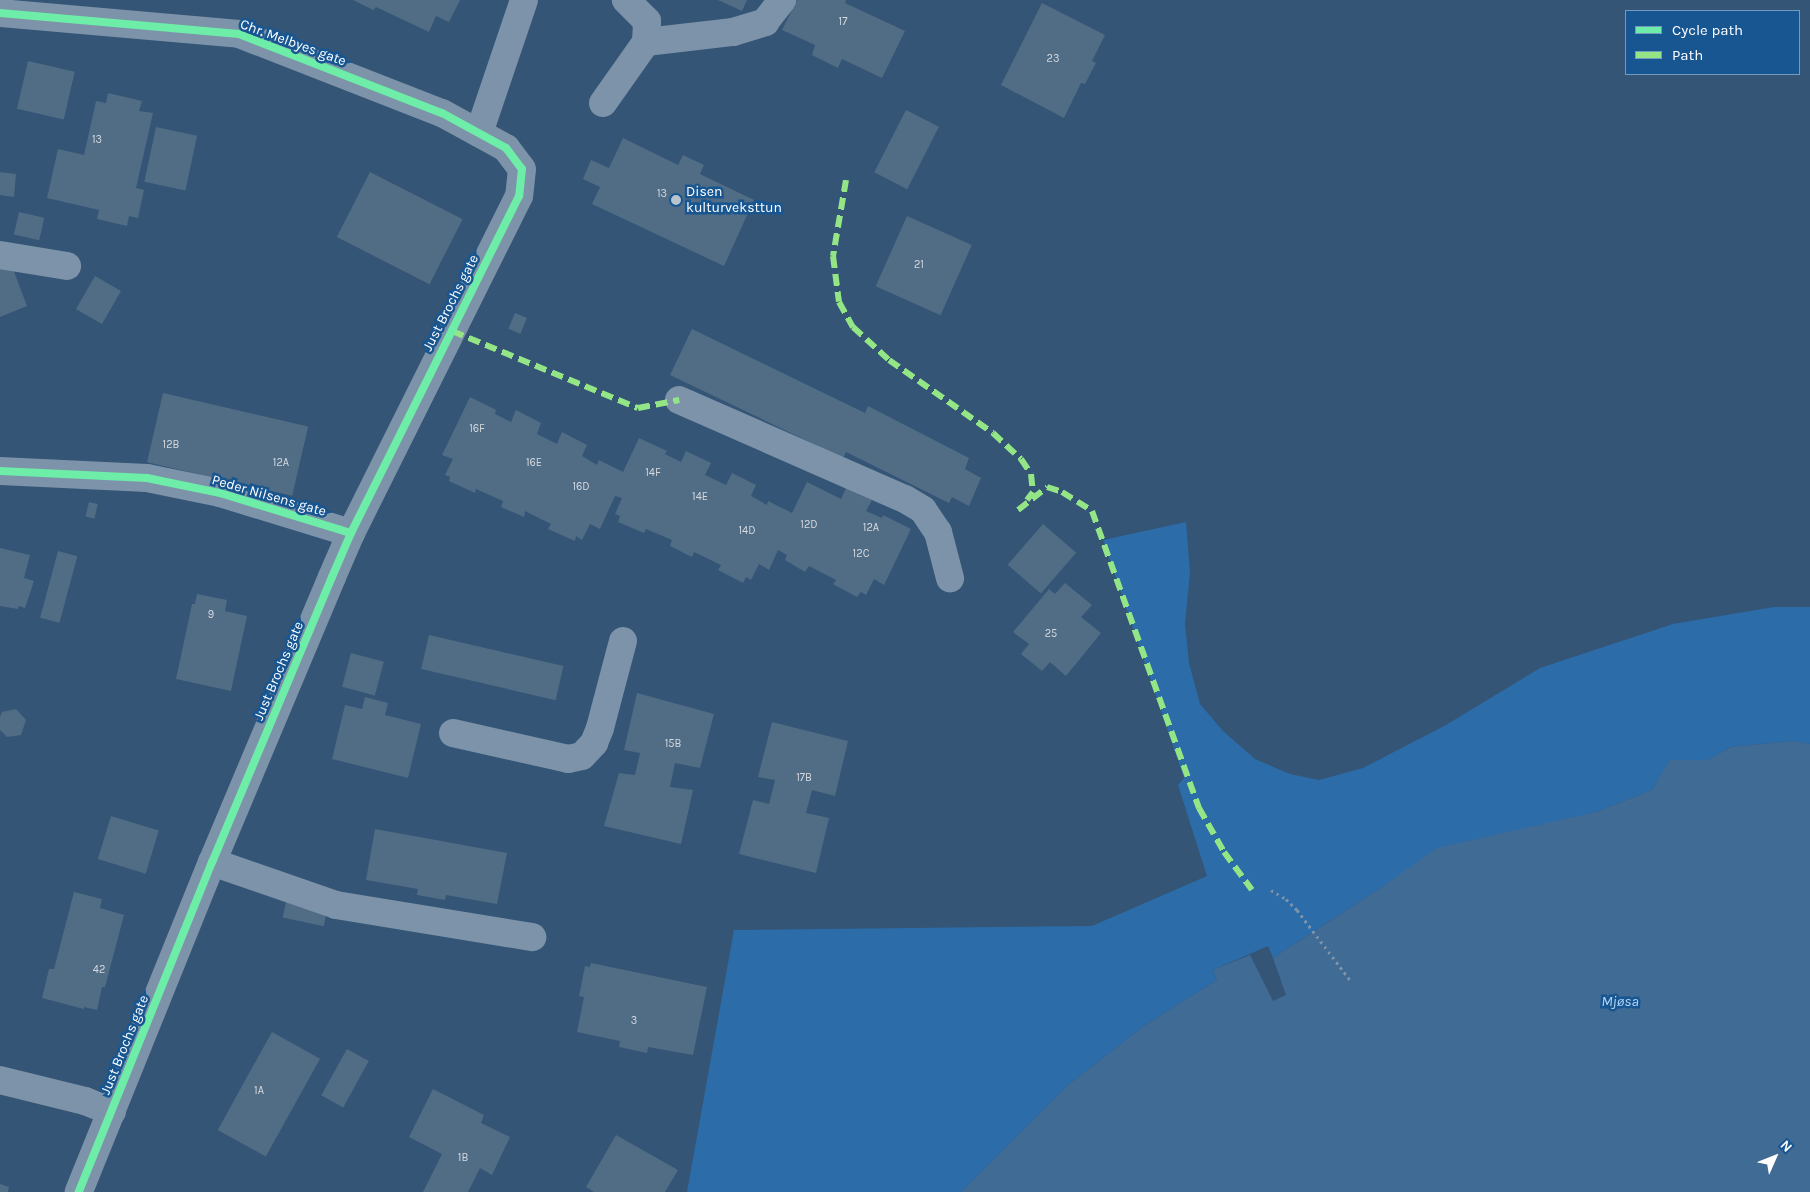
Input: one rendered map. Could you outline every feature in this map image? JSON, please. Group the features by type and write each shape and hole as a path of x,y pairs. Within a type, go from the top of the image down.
{"street":[{"path":"478,133 524,0"},
{"path":"603,103 646,42 647,21 626,0"},
{"path":"646,42 733,32 765,22 782,0"},
{"name":"Chr. Melbyes gate","path":"0,13 239,34 442,113 506,148 522,169"},
{"name":"Just Brochs gate","path":"79,1192 212,862 351,533 519,196 522,169"},
{"path":"0,255 67,266"},
{"path":"679,400 905,499 923,510 938,532 950,578"},
{"name":"Peder Nilsens gate","path":"0,471 147,478 220,493 351,533"},
{"path":"453,733 568,758 582,756 594,743 600,728 623,641"},
{"path":"212,862 336,905 532,938"},
{"path":"0,1080 84,1102 112,1112"}],"path":[{"path":"1271,890 1286,899 1297,910 1350,980"}],"shaded area":[{"path":"1186,522 1190,572 1185,624 1189,663 1200,704 1223,731 1255,759 1290,774 1319,780 1363,768 1446,725 1540,668 1673,624 1774,607 1810,607 1810,744 1794,741 1731,747 1708,760 1670,761 1652,790 1596,812 1542,826 1382,887 1273,958 1268,946 1213,970 1217,980 1148,1023 1068,1085 961,1192 687,1192 734,930 1092,926 1207,876 1178,785 1184,778 1103,540"}],"water":[{"name":"Mjøsa","path":"1794,741 1810,744 1810,1192 961,1192 1068,1085 1148,1023 1217,980 1213,970 1250,955 1273,1001 1286,995 1273,958 1382,887 1437,848 1596,812 1652,790 1670,760 1708,760 1731,747"}],"building":[{"path":"353,0 460,0 449,22 436,16 429,32 376,7 373,10"},
{"path":"718,0 747,0 742,11"},
{"path":"797,0 846,0 845,3 905,31 882,78 842,59 838,68 812,55 815,45 782,30"},
{"path":"1042,3 1105,35 1092,61 1096,63 1085,84 1081,83 1064,118 1001,85"},
{"path":"28,61 75,72 64,120 17,109"},
{"path":"108,93 142,101 139,111 153,113 136,188 144,190 138,218 129,216 127,226 97,219 99,210 47,198 58,149 84,155 96,101 106,103"},
{"path":"906,110 939,127 907,189 874,172"},
{"path":"156,127 197,136 185,191 144,182"},
{"path":"623,138 678,165 683,155 704,165 700,174 754,200 724,266 592,204 600,187 583,179 591,160 609,168"},
{"path":"0,172 16,174 14,197 0,195"},
{"path":"370,172 463,219 430,284 337,237"},
{"path":"19,212 44,218 39,240 14,234"},
{"path":"907,216 972,245 941,315 876,286"},
{"path":"10,261 27,306 0,317 0,265"},
{"path":"95,276 121,291 102,324 76,309"},
{"path":"515,313 527,318 520,334 508,329"},
{"path":"692,329 865,413 868,406 969,458 965,469 981,478 969,506 952,497 949,503 846,452 843,458 670,375"},
{"path":"163,393 308,427 292,496 147,462"},
{"path":"470,397 496,410 495,414 511,422 516,410 541,423 537,434 557,444 562,432 587,445 582,456 597,465 599,460 623,472 639,438 667,451 665,454 681,462 686,451 711,463 705,475 726,485 732,473 756,485 751,496 767,505 768,501 792,513 807,482 841,499 846,488 872,500 866,511 882,518 883,515 911,529 884,585 874,579 866,595 861,592 857,597 833,584 836,580 809,566 805,572 785,560 787,555 778,550 769,570 759,564 751,580 746,577 743,583 718,570 721,565 694,552 692,557 670,546 672,540 646,529 644,533 618,522 620,516 615,514 622,498 615,496 600,529 590,524 582,540 576,536 575,541 548,529 551,524 525,511 524,517 501,507 503,501 476,489 475,493 449,481 450,477 445,475 453,459 442,455"},
{"path":"89,502 98,504 94,519 86,517"},
{"path":"1043,524 1076,553 1041,594 1008,565"},
{"path":"0,548 30,555 24,578 34,581 25,608 19,606 18,609 0,606"},
{"path":"58,551 77,556 59,623 40,618"},
{"path":"1065,583 1092,605 1081,617 1101,633 1066,676 1050,662 1042,671 1021,654 1029,644 1013,632 1049,589 1055,594"},
{"path":"197,594 227,600 225,611 247,616 231,691 176,679 192,604 195,604"},
{"path":"429,635 563,666 556,700 421,669"},
{"path":"351,653 384,662 375,696 342,687"},
{"path":"637,693 714,714 700,768 675,763 670,787 693,790 681,844 604,826 619,773 635,775 640,753 624,750"},
{"path":"365,697 388,703 385,715 421,724 408,778 332,759 345,705 362,709"},
{"path":"16,709 26,720 21,735 7,737 0,730 0,717 2,712"},
{"path":"772,722 848,741 835,796 812,790 806,813 829,818 816,873 739,854 753,800 769,804 775,780 758,777"},
{"path":"111,816 159,831 146,874 98,859"},
{"path":"375,829 507,853 497,904 446,895 445,900 417,895 418,889 366,880"},
{"path":"74,892 102,899 100,908 124,915 97,1010 84,1007 84,1009 42,998 49,969 54,969"},
{"path":"287,897 328,906 324,926 283,918"},
{"path":"591,963 707,987 693,1055 648,1047 647,1053 619,1047 620,1041 577,1032 584,997 579,996 585,966 590,967"},
{"path":"272,1032 320,1059 266,1157 218,1130"},
{"path":"347,1049 369,1061 343,1107 321,1095"},
{"path":"433,1089 484,1115 481,1123 510,1137 492,1175 480,1168 468,1192 423,1192 442,1154 409,1137"},
{"path":"616,1135 678,1170 665,1192 594,1192 586,1187"},
{"path":"0,1184 9,1187 8,1192 0,1192"}],"marked path":[{"path":"846,180 833,256 839,302 853,327 889,360 993,433 1021,459 1031,474 1033,492 1027,500"},
{"path":"452,331 638,408 679,400"},
{"path":"1018,510 1047,487 1062,492 1092,511 1199,808 1224,852 1252,890"}],"cycle path":[{"path":"0,13 239,34 442,113 506,148 522,169 519,196 351,533 212,862 79,1192"},
{"path":"0,471 147,478 220,493 351,533"}],"place":[{"name":"Disen kulturveksttun","path":"676,200"}]}
